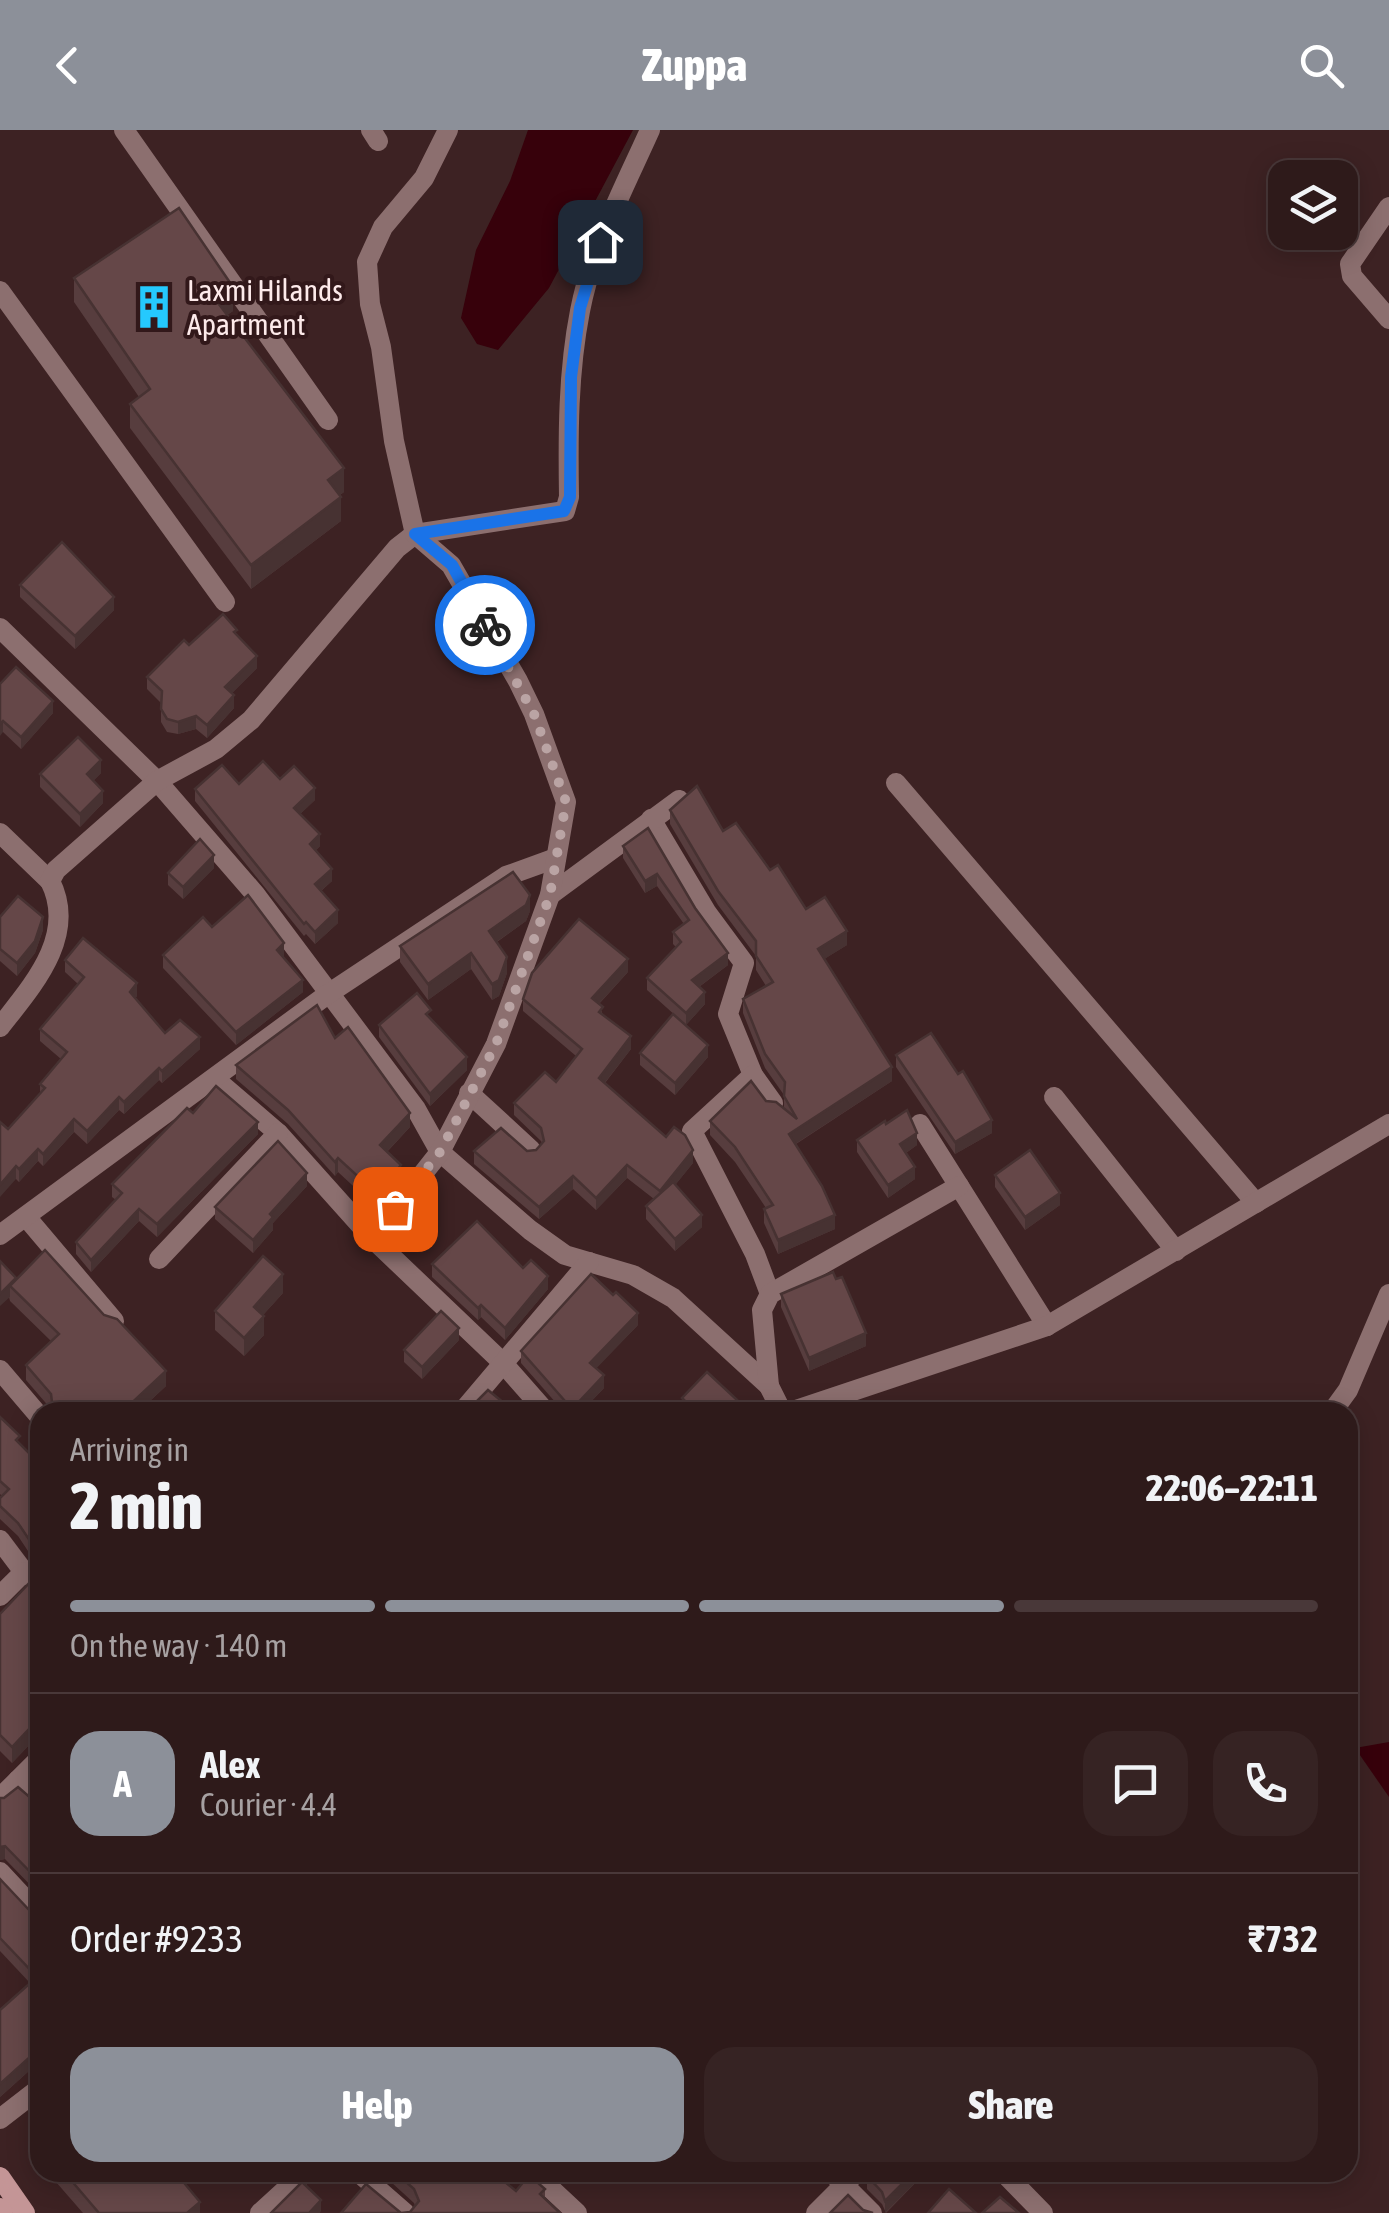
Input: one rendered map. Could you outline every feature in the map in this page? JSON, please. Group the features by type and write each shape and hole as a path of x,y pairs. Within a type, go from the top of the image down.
{"main road":[{"path":"0,2177 25,2213"}],"street":[{"path":"124,130 328,420"},
{"path":"372,1238 440,1152 496,1044 550,895 566,802 534,714 452,565 415,534 394,441 381,347 370,304 367,262 383,227 424,178 448,130"},
{"path":"50,881 88,839 156,781 216,749 251,720 397,548 415,534 564,511 570,497 571,377 580,308 600,242 650,130"},
{"path":"1389,207 1350,264 1352,276 1389,320"},
{"path":"0,291 225,602"},
{"path":"0,628 156,781 254,894 416,1109 440,1152 565,1255 632,1275 673,1298 769,1386 777,1402"},
{"path":"896,784 1256,1203"},
{"path":"550,895 679,800"},
{"path":"652,819 707,912 744,963 728,1014 753,1075 773,1103"},
{"path":"0,833 50,881 57,896 58,934 51,957 0,1027"},
{"path":"0,1235 328,994 506,876 556,858"},
{"path":"753,1075 692,1131 755,1254 770,1294"},
{"path":"215,1078 278,1133 372,1238 502,1362 537,1402"},
{"path":"469,1094 531,1150"},
{"path":"1054,1097 1176,1251"},
{"path":"920,1124 1047,1326"},
{"path":"820,1402 1047,1326 1389,1124"},
{"path":"158,1259 278,1133"},
{"path":"769,1386 762,1310 770,1294 959,1186"},
{"path":"26,1218 114,1321"},
{"path":"470,1402 589,1262"},
{"path":"1339,1402 1389,1294"},
{"path":"0,1370 30,1406"},
{"path":"0,1540 30,1575"},
{"path":"0,1596 30,1578"},
{"path":"0,1798 30,1768"},
{"path":"18,1780 30,1793"},
{"path":"0,1872 30,1904"},
{"path":"0,2119 30,2096"},
{"path":"260,2213 294,2182"},
{"path":"369,2182 405,2213"},
{"path":"544,2182 577,2213"},
{"path":"816,2213 840,2182"},
{"path":"848,2182 872,2213"},
{"path":"1013,2182 1044,2213"}],"shaded area":[{"path":"528,130 633,130 549,288 498,350 477,344 461,318 476,250 510,181"},
{"path":"1389,1742 1389,1797 1358,1752 1358,1747"}],"building":[{"path":"179,208 233,287 215,299 344,468 328,480 341,497 251,565 130,404 150,389 74,278"},
{"path":"62,542 114,597 75,636 20,585"},
{"path":"223,614 257,656 225,687 234,695 207,725 196,716 178,722 167,719 161,709 162,691 147,677 184,640 189,645"},
{"path":"16,667 53,701 21,737 3,721 0,724 0,684"},
{"path":"78,737 101,760 87,774 103,791 80,814 40,774"},
{"path":"263,761 280,779 294,766 315,788 294,808 320,834 310,844 332,869 315,884 338,910 315,932 304,924 195,789 222,765 239,784"},
{"path":"697,786 723,831 736,823 770,870 778,865 806,909 825,897 847,931 818,949 892,1067 789,1134 822,1186 835,1215 778,1240 764,1209 773,1205 735,1147 710,1121 751,1081 766,1101 776,1102 797,1119 784,1096 785,1082 765,1054 743,999 773,982 756,956 756,941 718,891 670,810"},
{"path":"648,828 695,908 728,953 692,980 705,992 686,1013 647,978 681,942 673,932 689,920 657,874 645,881 623,846"},
{"path":"200,839 214,855 183,887 168,873"},
{"path":"513,872 530,895 526,905 489,931 507,957 499,980 492,984 471,953 428,984 400,946"},
{"path":"248,895 284,943 277,950 303,980 236,1032 163,955 203,917 212,927"},
{"path":"18,896 43,917 35,941 17,963 0,949 0,917"},
{"path":"579,919 628,959 592,998 603,1007 599,1012 631,1036 599,1078 666,1137 674,1127 685,1135 693,1150 660,1191 627,1165 596,1198 573,1176 539,1207 474,1151 501,1128 527,1151 536,1150 544,1141 541,1128 514,1103 545,1072 556,1082 582,1049 523,999 532,973"},
{"path":"83,938 137,983 130,992 165,1033 180,1020 200,1037 162,1071 159,1068 124,1102 119,1097 87,1131 74,1119 43,1154 38,1149 0,1185 0,1122 8,1129 45,1088 40,1084 67,1052 40,1029 84,977 65,960"},
{"path":"417,993 431,1010 426,1014 467,1057 430,1094 379,1025"},
{"path":"317,1005 335,1038 348,1027 410,1113 380,1145 401,1165 378,1195 338,1158 335,1162 288,1110 236,1065"},
{"path":"673,1014 708,1045 675,1083 640,1053"},
{"path":"931,1033 958,1074 963,1071 992,1120 955,1142 896,1055"},
{"path":"216,1086 258,1122 157,1224 139,1209 91,1260 76,1242 122,1193 112,1184 187,1108 193,1113"},
{"path":"907,1110 917,1133 900,1144 915,1167 888,1185 857,1140"},
{"path":"278,1141 307,1173 270,1214 273,1217 253,1240 215,1207"},
{"path":"1030,1150 1060,1193 1025,1217 995,1175"},
{"path":"673,1182 702,1215 675,1239 646,1206"},
{"path":"477,1221 523,1268 531,1260 548,1276 505,1328 432,1264"},
{"path":"45,1250 104,1315 117,1319 166,1371 133,1402 52,1402 51,1394 26,1365 59,1334 10,1286"},
{"path":"263,1256 283,1274 254,1307 264,1316 244,1338 215,1311"},
{"path":"0,1261 16,1278 0,1294"},
{"path":"833,1272 836,1279 842,1277 866,1333 809,1358 781,1294"},
{"path":"591,1274 638,1313 590,1363 604,1375 579,1402 566,1402 521,1351"},
{"path":"441,1311 459,1328 422,1367 404,1350"},
{"path":"707,1372 739,1402 686,1402 682,1398"},
{"path":"488,1390 503,1402 476,1402"},
{"path":"0,1417 20,1436 16,1440 30,1454 30,1541 0,1506 0,1498 9,1489 0,1481"},
{"path":"30,1582 30,1728 12,1747 0,1735 0,1614"},
{"path":"18,1787 30,1797 30,1872 5,1846 0,1847 0,1798"},
{"path":"0,1879 30,1911 30,1970 0,1938"},
{"path":"30,1983 30,2057 0,2084 0,2010"},
{"path":"73,2182 183,2182 200,2202 187,2213 99,2213"},
{"path":"302,2182 321,2200 309,2213 271,2213"},
{"path":"406,2182 505,2182 516,2191 523,2182 537,2182 545,2189 540,2194 560,2213 401,2213 410,2212 419,2201"},
{"path":"873,2182 904,2182 885,2201"},
{"path":"366,2184 401,2213 341,2213"},
{"path":"949,2189 976,2213 928,2213"},
{"path":"848,2195 863,2210 873,2213 830,2213"},
{"path":"1000,2197 1019,2213 982,2213"}],"way so far":[{"path":"395,1209 440,1152 496,1044 550,895 566,802 534,714 485,625"}],"place":[{"name":"Laxmi Hilands Apartment","path":"154,307"}],"route":[{"path":"485,625 452,565 415,534 564,511 570,497 571,377 580,308 600,242"}]}
